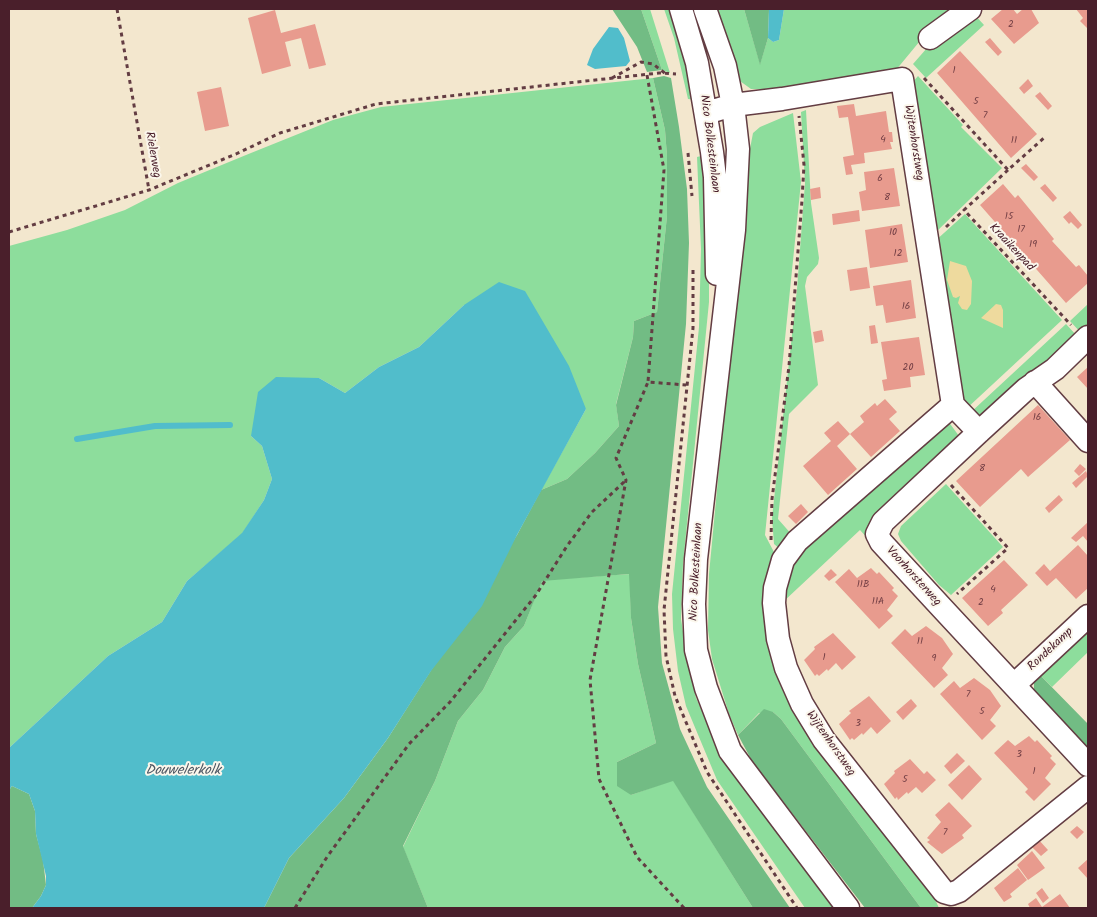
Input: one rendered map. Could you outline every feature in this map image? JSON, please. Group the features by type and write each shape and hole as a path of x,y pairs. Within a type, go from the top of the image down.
{"street":[{"name":"Nico Bolkesteinlaan","path":"681,9 697,64 715,177 716,372"},
{"name":"Nico Bolkesteinlaan","path":"705,9 725,66 733,104 738,149 737,187 696,559 694,604 696,650 706,688 730,751 769,806 848,908"},
{"path":"930,38 970,9"},
{"name":"Wijtenhorstweg","path":"706,113 733,104 782,99 902,79 953,405 797,542 783,560 775,588 778,638 786,668 802,704 824,740 944,892 952,894 959,891 1088,787"},
{"name":"Voorhorsterweg","path":"1087,339 1055,369 1035,382 979,432 883,522 877,534 881,542 1088,765"},
{"path":"1035,382 1088,441"},
{"path":"953,405 979,432"},
{"name":"Rondekamp","path":"1014,685 1088,616"}],"path":[{"name":"Rielerweg","path":"9,232 149,190 117,9"},
{"path":"612,78 641,62 653,64 666,74"},
{"path":"149,190 236,154 280,133 376,104 612,78 676,74"},
{"path":"647,75 664,170 648,382 616,458 626,480 590,680 599,779 637,857 684,908"},
{"path":"922,76 1008,170"},
{"path":"783,560 774,547 770,532 772,498 789,366 804,165 798,110"},
{"name":"Kraaikenpad","path":"1044,137 964,210 1087,339"},
{"path":"648,382 686,385"},
{"path":"938,471 1008,548 942,608"},
{"path":"295,908 327,858 410,744 450,702 536,595 567,546 592,512 626,480"}],"green space":[{"path":"612,9 641,9 662,70 647,72 637,47"},
{"path":"641,9 650,9 670,73 662,70"},
{"path":"664,9 673,9 697,100 688,99 674,38"},
{"path":"712,9 744,9 760,64 768,38 773,42 779,40 784,9 953,9 934,24 891,76 751,89 733,76"},
{"path":"744,9 769,10 768,38 760,65"},
{"path":"973,13 984,25 926,78 913,64 934,40"},
{"path":"664,76 671,78 679,127 687,189 689,243 686,324 658,607 662,663 680,729 707,787 790,908 753,908 673,781 631,795 617,786 617,762 656,743 638,664 631,618 629,574 542,581 524,626 505,647 483,690 458,721 435,781 403,846 428,908 264,908 289,858 344,798 388,738 517,535 541,490 567,479 595,453 619,426 616,405 633,337 634,321 657,312 667,216 667,156 665,130 653,78"},
{"path":"918,76 963,125 961,127 1002,168 935,233 912,83"},
{"path":"653,78 665,130 667,156 667,216 657,312 634,321 633,337 616,404 619,426 595,453 567,479 541,490 586,409 464,305 419,347 379,367 345,393 319,378 251,436 262,446 272,479 264,500 242,534 187,581 162,622 108,656 9,748 9,246 67,230 125,210 178,183 246,155 333,120 381,107"},
{"path":"806,110 811,203 819,258 818,264 807,277 805,286 818,385 789,414 778,519 793,536 780,549 774,544 772,518 797,289 805,183 801,112"},
{"path":"793,113 801,182 765,535 775,554 781,679 932,893 939,908 921,908 781,719 773,712 759,713 738,735 729,714 712,659 708,630 709,574 749,154 753,133 760,127"},
{"path":"705,155 709,223 709,302 683,564 681,619 687,656 696,698 728,768 835,908 805,908 717,780 686,706 678,671 673,629 672,594 699,327 701,249 697,157"},
{"path":"965,214 1062,320 965,410 934,242"},
{"path":"1088,304 1088,326 1081,333 1070,321"},
{"path":"1066,324 1077,336 986,414 970,413"},
{"path":"948,421 959,436 869,540 860,530 783,602 792,559"},
{"path":"946,484 1003,547 951,595 939,585 901,541 898,534 901,526"},
{"path":"630,574 631,618 638,664 656,743 617,762 631,795 673,780 753,908 428,908 403,847 435,781 458,721 483,690 505,647 524,626 542,580"},
{"path":"1088,626 1088,652 1052,687 1038,673"},
{"path":"1038,673 1088,724 1088,752 1034,691 1034,679"},
{"path":"764,709 773,712 781,719 921,908 865,908 752,761 738,735"},
{"path":"12,786 29,794 35,811 36,834 43,860 46,885 32,908 9,908 9,790"}],"sand":[{"path":"950,261 966,266 972,281 971,304 967,310 962,309 958,303 960,296 953,297 947,280"},
{"path":"996,304 1001,305 1003,310 1003,328 981,318"}],"water":[{"path":"769,9 784,9 779,40 773,42 768,38"},
{"path":"609,27 618,28 624,38 630,61 626,66 595,69 587,65 593,49"},
{"name":"Douwelerkolk","path":"499,282 525,291 569,366 586,409 517,535 482,606 431,671 388,738 344,798 289,858 264,908 32,908 46,885 46,876 36,834 35,811 29,794 12,786 9,790 9,748 108,656 162,622 187,581 242,533 264,500 272,479 262,446 251,436 258,392 276,377 319,378 345,393 379,367 419,347 464,305"}],"building":[{"path":"1003,9 1013,9 1017,14 1023,9 1031,9 1039,23 1014,44 991,19"},
{"path":"1076,9 1088,9 1088,29 1080,21 1083,18"},
{"path":"275,10 281,33 315,24 326,65 309,69 301,38 285,42 291,66 262,74 248,18"},
{"path":"990,38 1002,52 998,56 985,42"},
{"path":"960,51 1037,134 1011,158 937,73"},
{"path":"1028,79 1033,86 1024,94 1019,88"},
{"path":"221,87 229,126 205,131 197,92"},
{"path":"1040,92 1052,106 1048,110 1035,96"},
{"path":"854,104 856,116 886,111 889,132 892,132 893,142 890,142 892,149 864,153 865,163 851,165 853,174 846,175 843,157 854,155 848,117 839,118 837,106"},
{"path":"1026,164 1038,177 1034,181 1021,168"},
{"path":"894,168 900,206 862,211 859,192 866,190 864,172"},
{"path":"1003,184 1015,198 1018,195 1054,239 1052,241 1076,267 1079,265 1088,276 1088,283 1066,303 980,205"},
{"path":"1045,184 1057,198 1053,202 1040,188"},
{"path":"820,187 821,198 811,200 810,189"},
{"path":"859,210 860,221 833,225 832,214"},
{"path":"1070,211 1082,225 1078,229 1071,222 1069,224 1063,217"},
{"path":"902,224 908,262 870,268 865,230"},
{"path":"867,267 870,288 850,291 847,270"},
{"path":"911,280 916,318 886,323 883,305 876,306 873,286"},
{"path":"875,325 878,343 871,344 869,326"},
{"path":"822,330 824,341 815,343 813,332"},
{"path":"919,337 925,375 910,377 911,387 884,391 882,380 887,379 881,342"},
{"path":"1088,367 1088,389 1077,377"},
{"path":"885,399 897,412 889,419 900,431 871,457 850,434 864,422 860,416 875,403 877,406"},
{"path":"1038,405 1070,440 1028,477 1021,469 980,507 956,481"},
{"path":"838,421 850,434 837,446 857,469 828,495 803,466 831,441 824,433"},
{"path":"1080,464 1086,469 1079,476 1074,471"},
{"path":"1086,471 1088,476 1076,488 1072,483"},
{"path":"1059,495 1063,500 1049,513 1045,508"},
{"path":"801,504 808,512 796,524 788,516"},
{"path":"1088,522 1088,542 1083,536 1076,542 1071,538"},
{"path":"1078,545 1088,556 1088,588 1076,599 1056,578 1047,586 1035,573 1044,564 1050,571"},
{"path":"1004,560 1028,585 1001,610 1003,613 988,626 962,598"},
{"path":"871,568 877,574 879,572 894,588 892,590 898,596 887,610 893,616 879,629 835,582 849,569 857,578"},
{"path":"831,569 837,575 829,581 824,576"},
{"path":"926,626 942,638 953,654 942,668 948,675 934,688 891,643 905,629 912,636"},
{"path":"833,633 856,657 842,670 836,663 828,671 827,669 819,676 817,674 815,676 804,660 815,649 814,647"},
{"path":"974,678 990,690 1001,706 990,720 996,726 982,740 940,694 954,681 960,688"},
{"path":"869,696 891,721 877,734 871,727 863,735 862,733 854,740 852,738 850,740 839,724 851,713 849,711"},
{"path":"911,699 917,706 903,720 896,712"},
{"path":"1029,736 1035,742 1037,740 1052,756 1050,758 1056,764 1045,778 1051,784 1034,801 1025,792 1028,789 994,753 1008,740 1015,746"},
{"path":"957,753 965,761 951,774 944,766"},
{"path":"910,759 924,774 927,771 936,780 922,793 916,787 898,800 897,797 895,799 884,784 895,773 894,771"},
{"path":"969,765 982,779 962,800 948,785"},
{"path":"949,802 972,826 962,835 964,838 942,854 927,842 930,840 927,838 941,822 935,815"},
{"path":"1077,826 1084,832 1077,839 1070,832"},
{"path":"1038,839 1048,850 1041,856 1031,846"},
{"path":"1032,851 1045,868 1028,880 1017,865"},
{"path":"1088,859 1088,879 1078,868"},
{"path":"1018,868 1027,880 1010,894 1012,897 1004,902 994,888"},
{"path":"1042,888 1049,898 1043,903 1036,893"},
{"path":"1060,894 1070,908 1030,908 1028,904 1036,898 1042,907"}],"waterway":[{"path":"77,439 155,426 230,425"}]}
